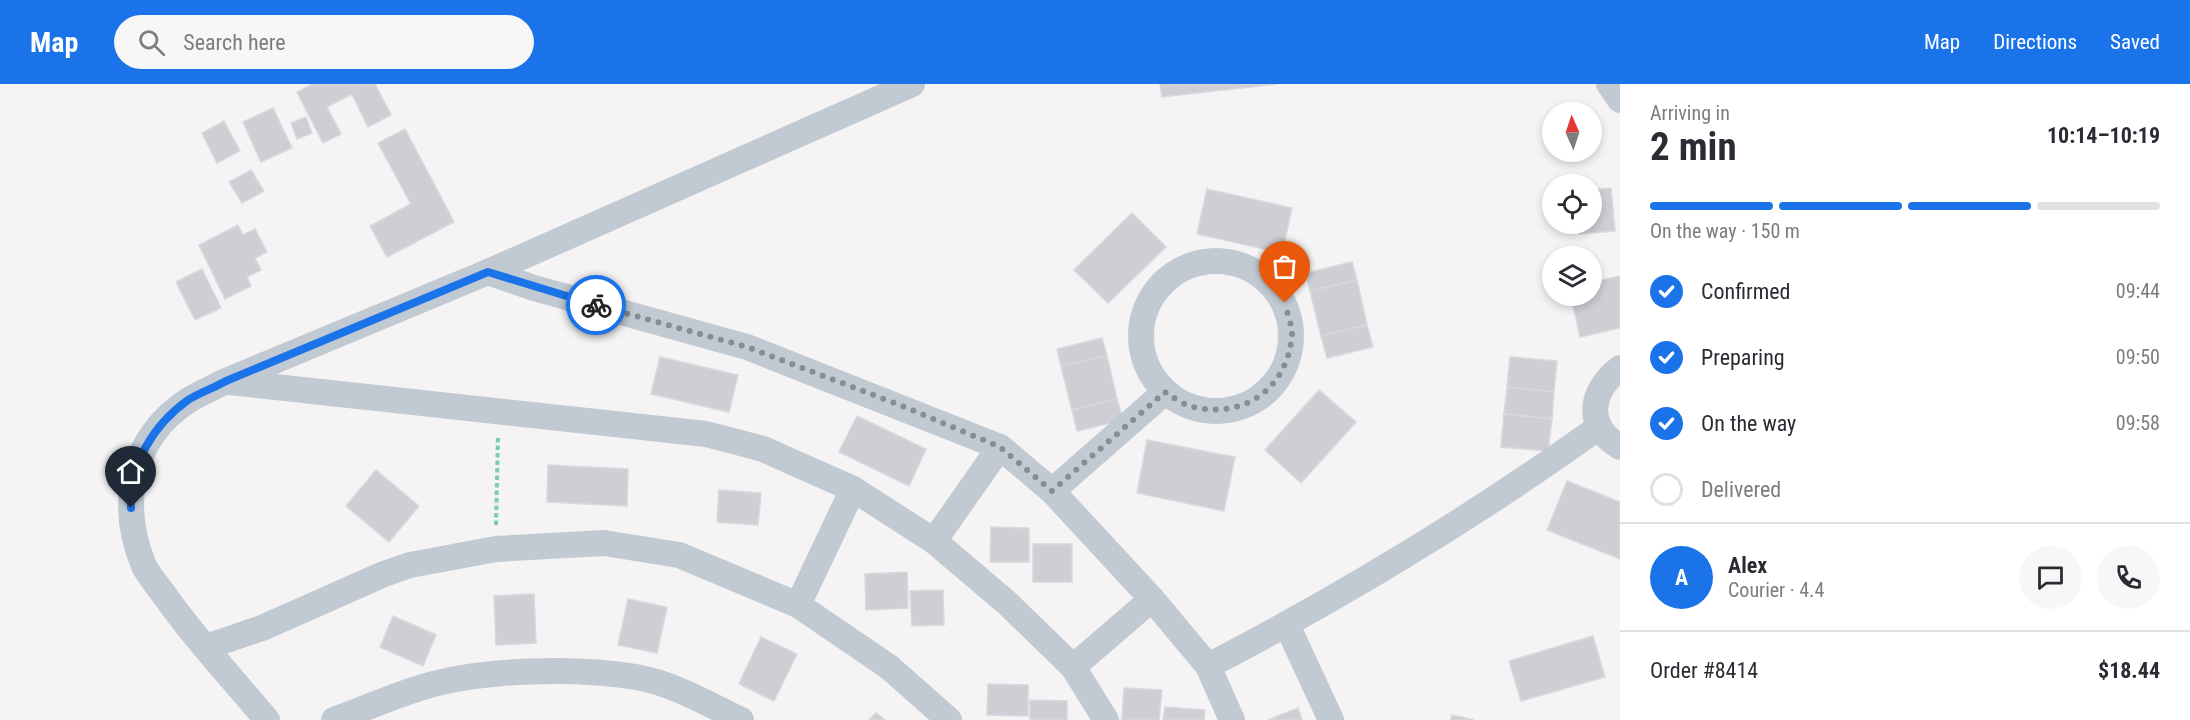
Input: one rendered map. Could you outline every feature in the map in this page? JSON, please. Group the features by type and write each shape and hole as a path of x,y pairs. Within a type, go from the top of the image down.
{"street":[{"path":"267,720 177,613 145,567 133,528 130,489 137,463 159,425 189,400 226,381 488,272 912,84"},
{"path":"1609,84 1620,100"},
{"path":"1212,260 1241,264 1267,279 1285,303 1292,332 1288,361 1273,386 1249,404 1220,411 1190,407 1165,392 1147,368 1140,340 1144,310 1159,285 1183,267 1212,260"},
{"path":"488,272 534,288 747,347 1000,447 1052,491 1152,599 1208,666 1232,720"},
{"path":"1620,368 1607,378 1597,393 1595,410 1599,427 1610,441 1620,447"},
{"path":"226,381 499,413 706,434 763,449 853,489 934,541 1006,602 1073,667 1106,720"},
{"path":"1052,491 1165,392"},
{"path":"1208,666 1287,625 1521,483 1599,427"},
{"path":"934,541 1000,447"},
{"path":"798,605 853,489"},
{"path":"206,646 262,628 384,574 410,565 496,549 604,543 679,555 798,605 889,667 948,720"},
{"path":"1073,667 1152,599"},
{"path":"1287,625 1331,720"},
{"path":"334,720 425,686 498,673 556,672 637,677 689,694 741,720"}],"path":[{"path":"496,549 499,413"}],"building":[{"path":"313,84 375,84 391,115 368,127 352,94 327,107 341,134 323,143 297,92"},
{"path":"1160,84 1276,84 1162,97"},
{"path":"273,108 292,148 261,162 243,122"},
{"path":"306,117 312,133 297,139 291,123"},
{"path":"224,121 240,151 217,163 202,133"},
{"path":"405,129 454,222 387,257 370,226 411,204 378,143"},
{"path":"251,170 264,191 242,203 229,182"},
{"path":"1611,188 1615,231 1602,232 1602,189"},
{"path":"1207,189 1292,208 1282,253 1197,234"},
{"path":"1132,213 1166,247 1108,303 1074,270"},
{"path":"238,225 243,235 255,229 267,252 255,258 261,270 247,277 251,286 225,299 199,245"},
{"path":"1352,262 1357,280 1310,291 1306,273"},
{"path":"202,269 221,308 195,320 176,282"},
{"path":"1620,276 1620,328 1580,337 1573,306 1602,306 1602,280"},
{"path":"1357,280 1367,325 1321,336 1310,291"},
{"path":"1367,325 1373,347 1327,358 1321,336"},
{"path":"1102,338 1107,356 1061,366 1057,349"},
{"path":"1107,356 1117,399 1072,410 1061,366"},
{"path":"660,357 738,375 729,412 651,394"},
{"path":"1510,357 1557,361 1554,392 1507,387"},
{"path":"1507,387 1554,392 1552,419 1504,414"},
{"path":"1319,390 1356,422 1301,483 1265,450"},
{"path":"1117,399 1123,420 1077,431 1072,410"},
{"path":"1504,414 1552,419 1548,451 1501,447"},
{"path":"857,416 926,449 909,486 839,452"},
{"path":"1147,440 1235,457 1224,511 1137,493"},
{"path":"548,465 628,469 627,506 547,502"},
{"path":"376,470 419,506 389,542 346,506"},
{"path":"1567,481 1620,502 1620,559 1547,530"},
{"path":"719,490 761,493 758,525 717,522"},
{"path":"991,527 1029,528 1029,562 990,562"},
{"path":"1033,544 1072,544 1072,582 1033,582"},
{"path":"907,572 908,608 866,610 865,574"},
{"path":"943,590 944,625 912,626 910,591"},
{"path":"534,594 536,643 496,645 494,596"},
{"path":"628,599 667,607 657,653 618,645"},
{"path":"393,616 436,635 423,666 380,647"},
{"path":"1593,636 1605,677 1521,701 1509,661"},
{"path":"761,637 797,654 774,701 739,684"},
{"path":"988,684 1028,685 1028,716 987,715"},
{"path":"1124,688 1162,690 1159,720 1122,720"},
{"path":"1030,700 1067,701 1067,720 1030,720"},
{"path":"1165,707 1205,710 1204,720 1163,720"},
{"path":"1298,708 1302,720 1268,720"},
{"path":"876,713 885,720 869,720"},
{"path":"1452,715 1474,720 1451,720"}],"way so far":[{"path":"596,305 747,347 900,405 1000,447 1052,491 1165,392 1190,407 1220,411 1249,404 1273,386 1288,361 1292,332 1285,303"}],"route":[{"path":"131,508 130,489 137,463 159,425 189,400 226,381 488,272 534,288 596,305"}]}
